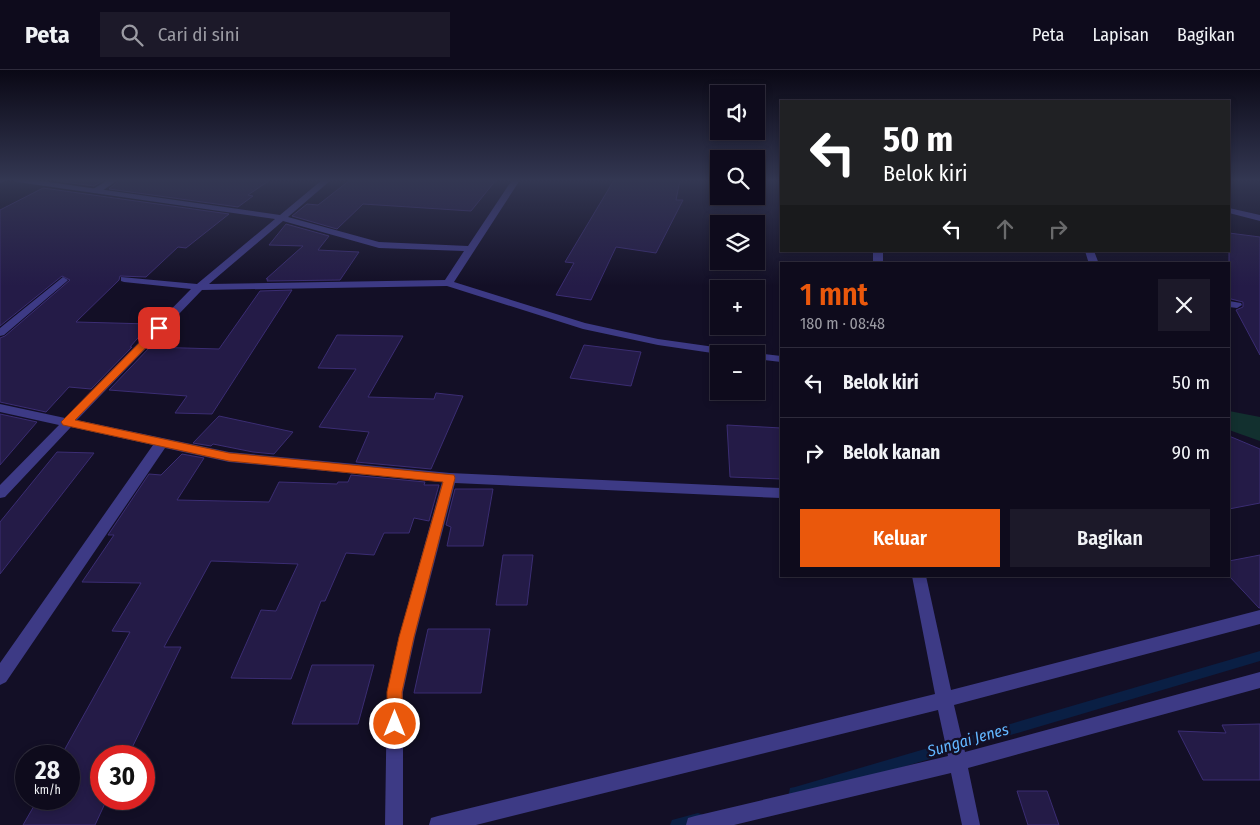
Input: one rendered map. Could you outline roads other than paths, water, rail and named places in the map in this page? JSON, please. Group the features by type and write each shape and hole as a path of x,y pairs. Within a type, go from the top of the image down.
{"street":[{"path":"264,215 283,218 378,245 470,249"},
{"path":"0,493 199,287 286,215"},
{"path":"448,283 493,215"},
{"path":"1248,215 1260,218"},
{"path":"0,332 63,280"},
{"path":"124,280 199,287 448,283 582,326 658,342 710,349"},
{"path":"765,357 780,359"},
{"path":"0,408 229,457 450,478 780,493"},
{"path":"0,677 162,442"},
{"path":"394,825 395,692 407,637 450,478"},
{"path":"919,577 971,825"},
{"path":"438,825 947,703 1260,617"},
{"path":"695,825 957,754 1260,680"}],"waterway":[{"name":"Sungai Jenes","path":"795,793 1260,656"},
{"name":"Sungai Jenes","path":"677,825 698,820"}]}
